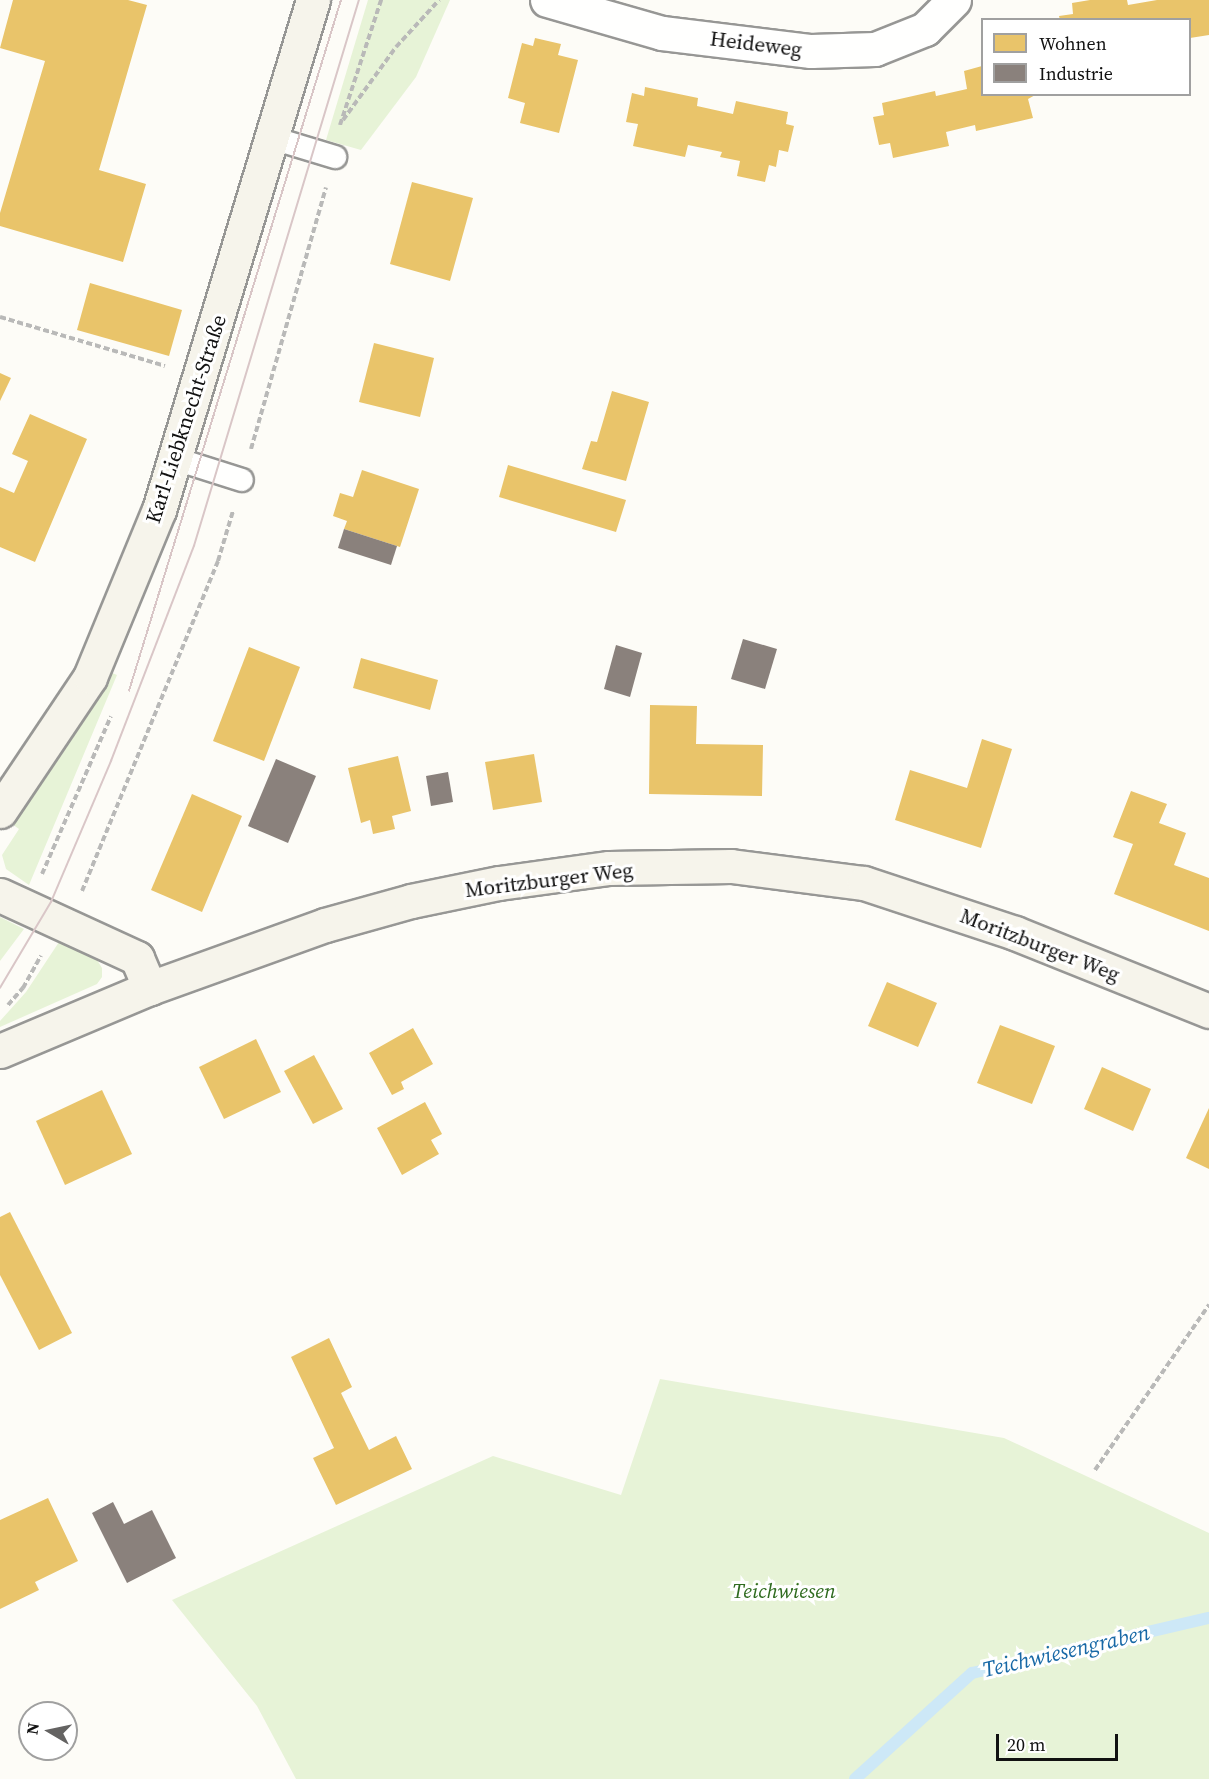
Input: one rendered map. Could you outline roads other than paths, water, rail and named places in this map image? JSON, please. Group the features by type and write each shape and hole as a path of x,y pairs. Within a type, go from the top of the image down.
{"street":[{"name":"Karl-Liebknecht-Straße","path":"0,812 90,677 159,510 313,0"},
{"name":"Heideweg","path":"546,0 662,33 811,51 875,49 925,29 954,0"},
{"name":"Moritzburger Weg","path":"0,1051 150,988 325,925 411,901 500,883 609,868 731,866 864,883 1015,933 1209,1011"},
{"path":"0,896 137,958 150,988"}],"lane":[{"path":"272,138 335,157"},
{"path":"176,459 242,480"}],"waterway":[{"name":"Teichwiesengraben","path":"855,1779 972,1673 1209,1618"}],"tram line":[{"path":"129,691 341,0"},
{"path":"0,988 51,902 111,761 194,546 359,0"}],"park label":[{"name":"Teichwiesen","path":"784,1591"}]}
